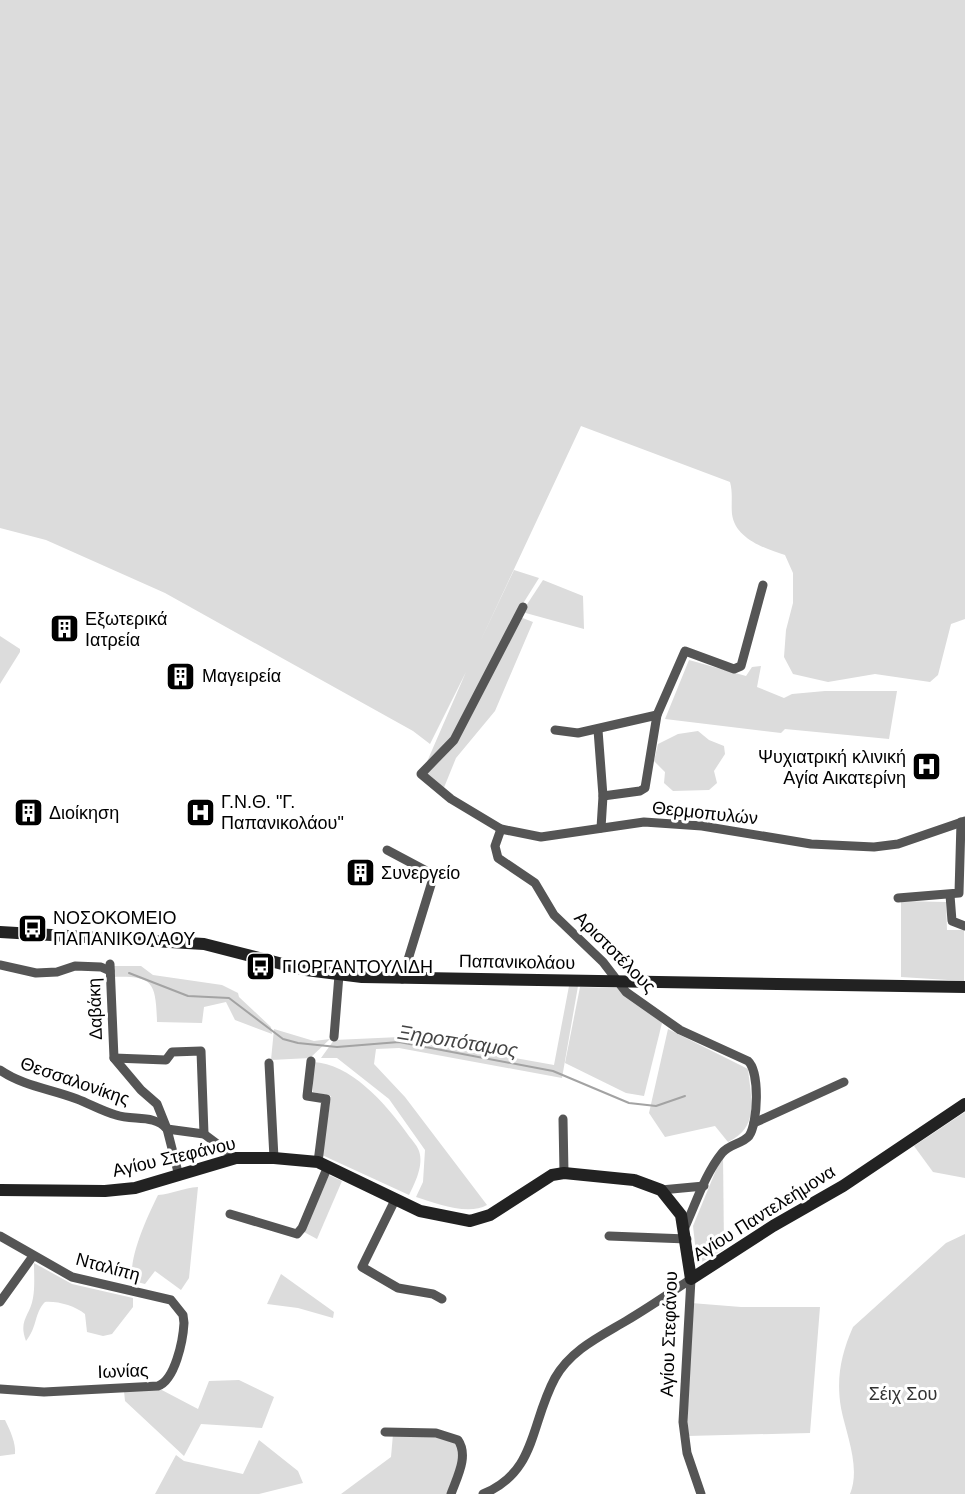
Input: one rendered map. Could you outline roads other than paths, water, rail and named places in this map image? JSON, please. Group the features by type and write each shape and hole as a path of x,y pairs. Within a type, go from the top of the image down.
{"street":[{"path":"603,796 640,791 645,788 657,715 686,650 739,668 763,585"},
{"name":"Θερμοπυλών","path":"523,607 454,740 421,774 451,799 501,829 541,837 644,822 702,826 811,844 874,848 898,844 963,821"},
{"path":"555,730 578,734 657,715"},
{"path":"598,730 603,796 601,828"},
{"path":"963,821 952,921 965,926"},
{"name":"Αριστοτέλους","path":"501,829 495,846 498,858 535,883 554,915 603,962 617,982 631,996 665,1021 751,1064 756,1077 754,1123"},
{"path":"387,850 434,875 402,979"},
{"path":"898,898 954,894"},
{"name":"Παπανικολάου","path":"0,932 204,944 282,965 339,975 402,979 965,987"},
{"name":"Δαβάκη","path":"0,965 36,973 57,972 75,966 110,967 114,1058 141,1090 157,1104 167,1129 179,1176"},
{"path":"334,1037 339,975"},
{"path":"114,1058 166,1060 172,1052 201,1051 204,1134"},
{"path":"230,1214 297,1233 302,1228 323,1164 326,1099 307,1096 311,1061"},
{"path":"269,1063 274,1158"},
{"name":"Θεσσαλονίκης","path":"0,1070 20,1082 77,1099 116,1115 160,1121 167,1129 204,1134 236,1158"},
{"path":"609,1236 686,1233 704,1186 722,1152 748,1136 754,1123 844,1082"},
{"name":"Αγίου Παντελεήμονα","path":"483,1494 501,1487 519,1469 552,1384 570,1358 588,1343 773,1226 843,1186 965,1104"},
{"path":"563,1119 564,1173"},
{"name":"Αγίου Στεφάνου","path":"0,1190 125,1189 179,1176 236,1158 274,1158 323,1164 420,1211 470,1221 490,1215 544,1178 564,1173 634,1180 661,1190 677,1209 686,1233 692,1279 683,1422 687,1453 701,1494"},
{"path":"661,1190 704,1186"},
{"path":"395,1200 362,1267 398,1288 433,1294 442,1299"},
{"name":"Νταλίπη","path":"0,1236 72,1277 111,1288 162,1296 177,1307"},
{"path":"0,1302 33,1256"},
{"name":"Ιωνίας","path":"0,1389 44,1392 154,1387 164,1384 184,1333 183,1315 177,1307"},
{"path":"385,1432 435,1433 458,1440 463,1449 463,1458 451,1494"}],"waterway":[{"name":"Ξηροπόταμος","path":"129,973 188,996 229,998 283,1039 298,1043 337,1047 399,1042 553,1071 629,1103 656,1106 685,1096"}],"place":[{"name":"Εξωτερικά Ιατρεία","path":"64,629"},
{"name":"Μαγειρεία","path":"181,676"},
{"name":"Ψυχιατρική κλινική Αγία Αικατερίνη","path":"927,767"},
{"name":"Γ.Ν.Θ. \"Γ. Παπανικολάου\"","path":"200,812"},
{"name":"Διοίκηση","path":"28,813"},
{"name":"Συνεργείο","path":"360,873"},
{"name":"ΝΟΣΟΚΟΜΕΙΟ ΠΑΠΑΝΙΚΟΛΑΟΥ","path":"32,928"},
{"name":"ΓΙΟΡΓΑΝΤΟΥΛΙΔΗ","path":"261,967"}],"park label":[{"name":"Σέιχ Σου","path":"903,1394"}]}
